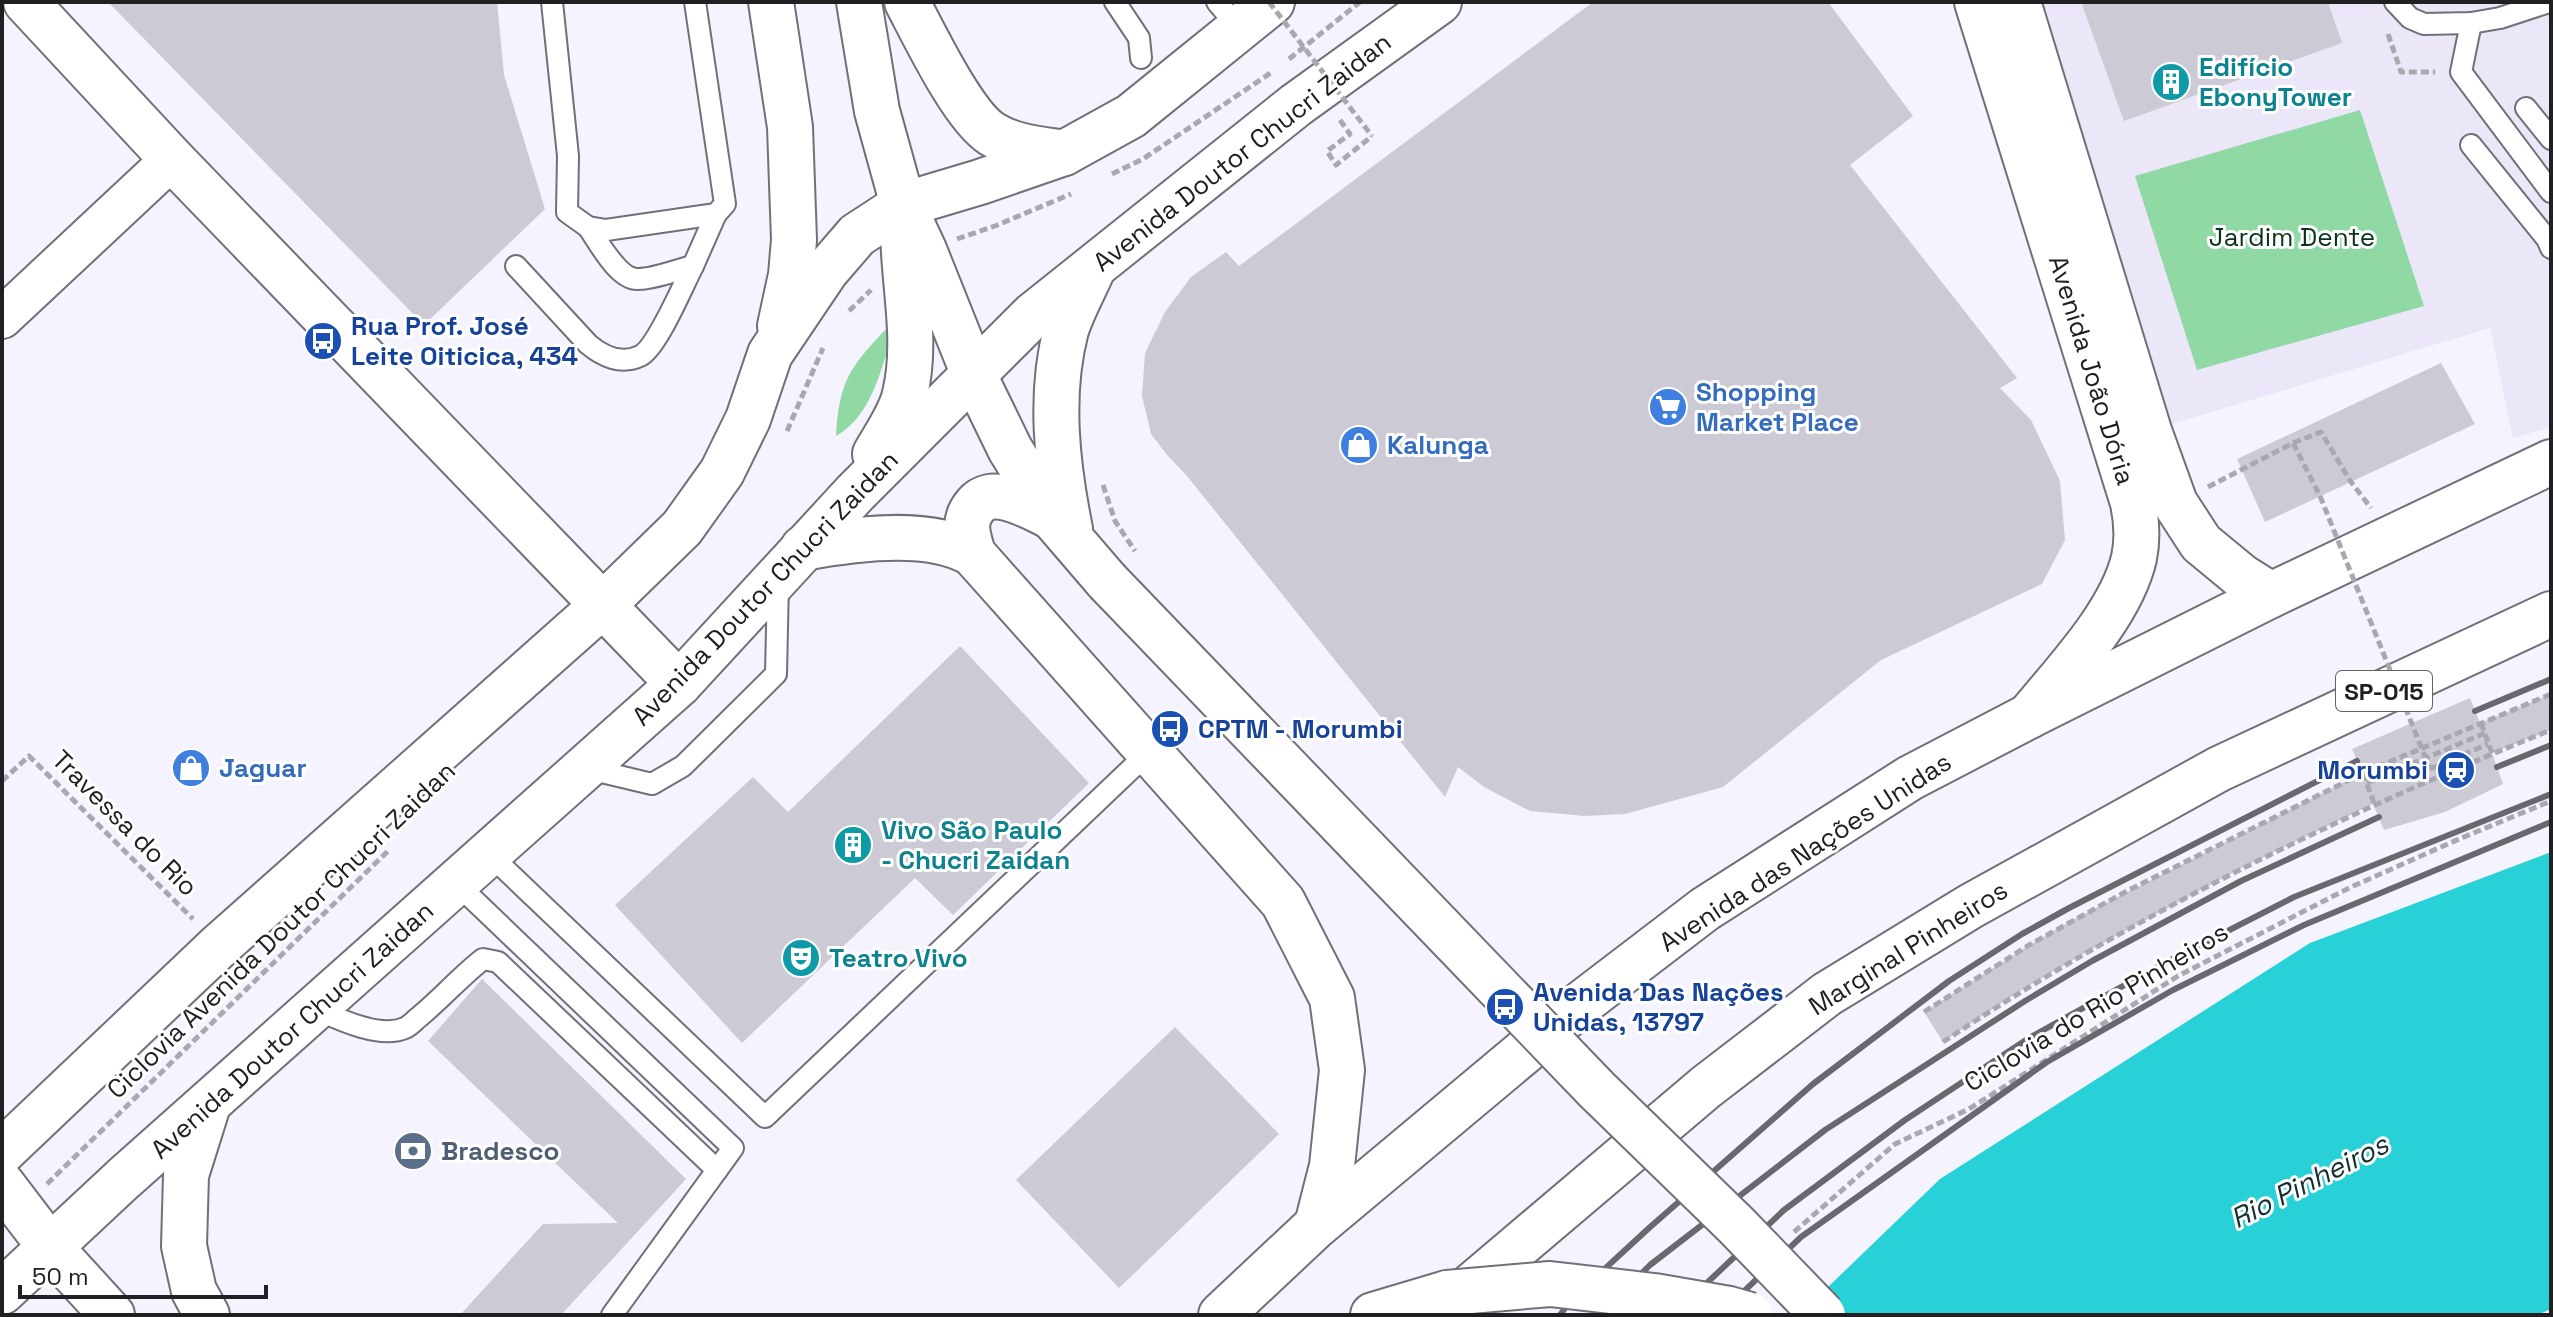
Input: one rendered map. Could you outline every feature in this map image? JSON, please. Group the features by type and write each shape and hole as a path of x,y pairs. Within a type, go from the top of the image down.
{"main road":[{"path":"26,2 172,159 679,684"},
{"path":"2,1152 219,946 603,605 682,528 722,472 748,419 785,311 791,275 794,240 790,127 771,2"},
{"path":"855,493 905,396 912,349 913,256 903,205 877,111 859,2"},
{"path":"907,2 973,117 991,133 1071,172"},
{"name":"Avenida Doutor Chucri Zaidan","path":"2,1292 123,1179 679,684 855,493 1033,315 1317,90 1439,2"},
{"name":"Avenida João Dória","path":"1977,2 2137,522 2131,569 2114,603 2080,653 2029,716"},
{"name":"Avenida João Dória","path":"2018,2 2149,431 2175,503 2201,543 2241,576 2271,595"},
{"path":"770,354 826,271 857,235 903,205 980,182 1071,172 1249,8"},
{"path":"913,256 1010,449 1062,528"},
{"path":"1062,528 1056,434 1060,370 1066,330 1093,266"},
{"name":"Avenida das Nações Unidas","path":"1221,1315 1317,1225 1582,1003 1705,909 1910,778 2548,455"},
{"path":"973,554 965,525 968,515 979,501 993,495 1011,499 1062,528 1124,570 1597,1090 1823,1315"},
{"path":"791,562 848,540 886,537 958,545 973,554 1283,902 1332,998 1342,1070 1332,1166 1317,1225"},
{"name":"Marginal Pinheiros","path":"1437,1315 1706,1087 1827,994 1971,906 2219,769 2551,614"},
{"path":"207,1315 194,1291 184,1246 186,1175 208,1105"},
{"path":"10,1196 50,1247 112,1315"},
{"path":"1373,1315 1447,1293 1550,1284 1654,1296 1750,1315"}],"street":[{"path":"2,318 172,159"}],"lane":[{"path":"552,2 568,156 567,212 588,227 618,270 629,278 638,279 693,266"},
{"path":"516,266 600,355 616,359 639,357 654,344 716,214 725,204 695,2"},
{"path":"1115,2 1139,38 1141,58"},
{"path":"2395,2 2410,18 2424,24 2471,23 2500,18 2549,2"},
{"path":"2471,23 2461,72 2551,192"},
{"path":"2526,108 2551,139"},
{"path":"2471,145 2551,248"},
{"path":"588,227 626,229 716,214"},
{"path":"585,768 652,784 683,766 766,685 776,674 791,562"},
{"path":"489,854 765,1117 1150,751"},
{"path":"456,883 733,1148 612,1315"},
{"path":"316,1009 352,1025 384,1030 404,1029 483,959 498,962 717,1170"}],"path":[{"path":"1104,178 1143,159 1282,65 1360,2"},
{"path":"1249,8 1372,136 1336,165 1327,151 1350,134 1317,90"},
{"path":"845,317 852,306 913,256 995,226 1071,172"},
{"path":"786,435 823,348 831,338"},
{"path":"2175,503 2321,432 2351,482"},
{"path":"2293,443 2320,496 2430,769 2488,744"},
{"path":"1099,471 1115,521 1124,570"},
{"path":"1924,1012 2074,919 2363,773 2551,694"},
{"path":"2481,723 2492,753"},
{"path":"1943,1042 2020,991 2236,871 2374,803 2551,730"},
{"path":"2367,783 2485,733"},
{"name":"Travessa do Rio","path":"2,781 29,756 219,946"},
{"path":"2363,773 2374,803"},
{"name":"Ciclovia do Rio Pinheiros","path":"1783,1242 1895,1144 1969,1109 2178,976 2349,888 2551,801"},
{"name":"Ciclovia Avenida Doutor Chucri Zaidan","path":"10,1196 89,1146 397,843"}],"shaded area":[{"path":"2014,2 2551,2 2551,427 2513,438 2490,328 2152,430"}],"green space":[{"name":"Jardim Dente","path":"2360,110 2424,306 2197,370 2135,176"},
{"path":"887,328 893,332 874,390 858,417 836,436 840,401 849,376"}],"water":[{"name":"Rio Pinheiros","path":"2551,852 2551,1309 2537,1315 1799,1315 1940,1179 2310,943"}],"building":[{"path":"108,2 497,2 504,75 545,209 424,325"},
{"path":"1593,2 1828,2 1913,116 1850,165 2017,378 2000,388 2031,420 2060,481 2065,540 2042,584 1881,660 1723,787 1625,814 1585,816 1530,811 1484,787 1458,767 1445,797 1151,434 1142,396 1145,353 1165,312 1191,277 1226,252 1239,266"},
{"name":"Edifício EbonyTower","path":"2081,2 2328,2 2342,43 2124,121"},
{"path":"2441,363 2475,424 2265,522 2237,459"},
{"name":"Vivo São Paulo - Chucri Zaidan","path":"960,646 1089,783 953,915 915,878 742,1043 615,905 753,777 788,812"},
{"path":"2551,694 2551,730 2492,753 2503,784 2445,812 2384,830 2373,804 2236,871 2087,952 2020,991 1943,1042 1924,1012 2074,919 2362,773 2352,749 2470,698 2480,723"},
{"path":"482,979 686,1179 561,1315 460,1315 543,1224 618,1223 428,1041"},
{"path":"1175,1027 1279,1134 1119,1288 1016,1180"}],"railway":[{"path":"2475,711 2551,679"},
{"path":"2497,767 2551,745"},
{"path":"1560,1315 1572,1299 1649,1228 1813,1084 1949,981 2069,908 2357,761"},
{"path":"1673,1315 1784,1210 1905,1120 2029,1038 2159,966 2294,897 2551,794"},
{"path":"1600,1315 1650,1265 1825,1130 2025,1001 2092,961 2241,881 2379,817"},
{"path":"1719,1315 1801,1237 2047,1062 2173,990 2304,925 2551,822"}],"place":[{"name":"Edifício EbonyTower","path":"2171,82"},
{"name":"Rua Prof. José Leite Oiticica, 434","path":"323,341"},
{"name":"Shopping Market Place","path":"1668,407"},
{"name":"Kalunga","path":"1359,445"},
{"name":"CPTM - Morumbi","path":"1170,729"},
{"name":"Jaguar","path":"191,768"},
{"name":"Morumbi","path":"2456,770"},
{"name":"Vivo São Paulo - Chucri Zaidan","path":"853,845"},
{"name":"Teatro Vivo","path":"801,958"},
{"name":"Avenida Das Nações Unidas, 13797","path":"1505,1007"},
{"name":"Bradesco","path":"413,1151"}]}
